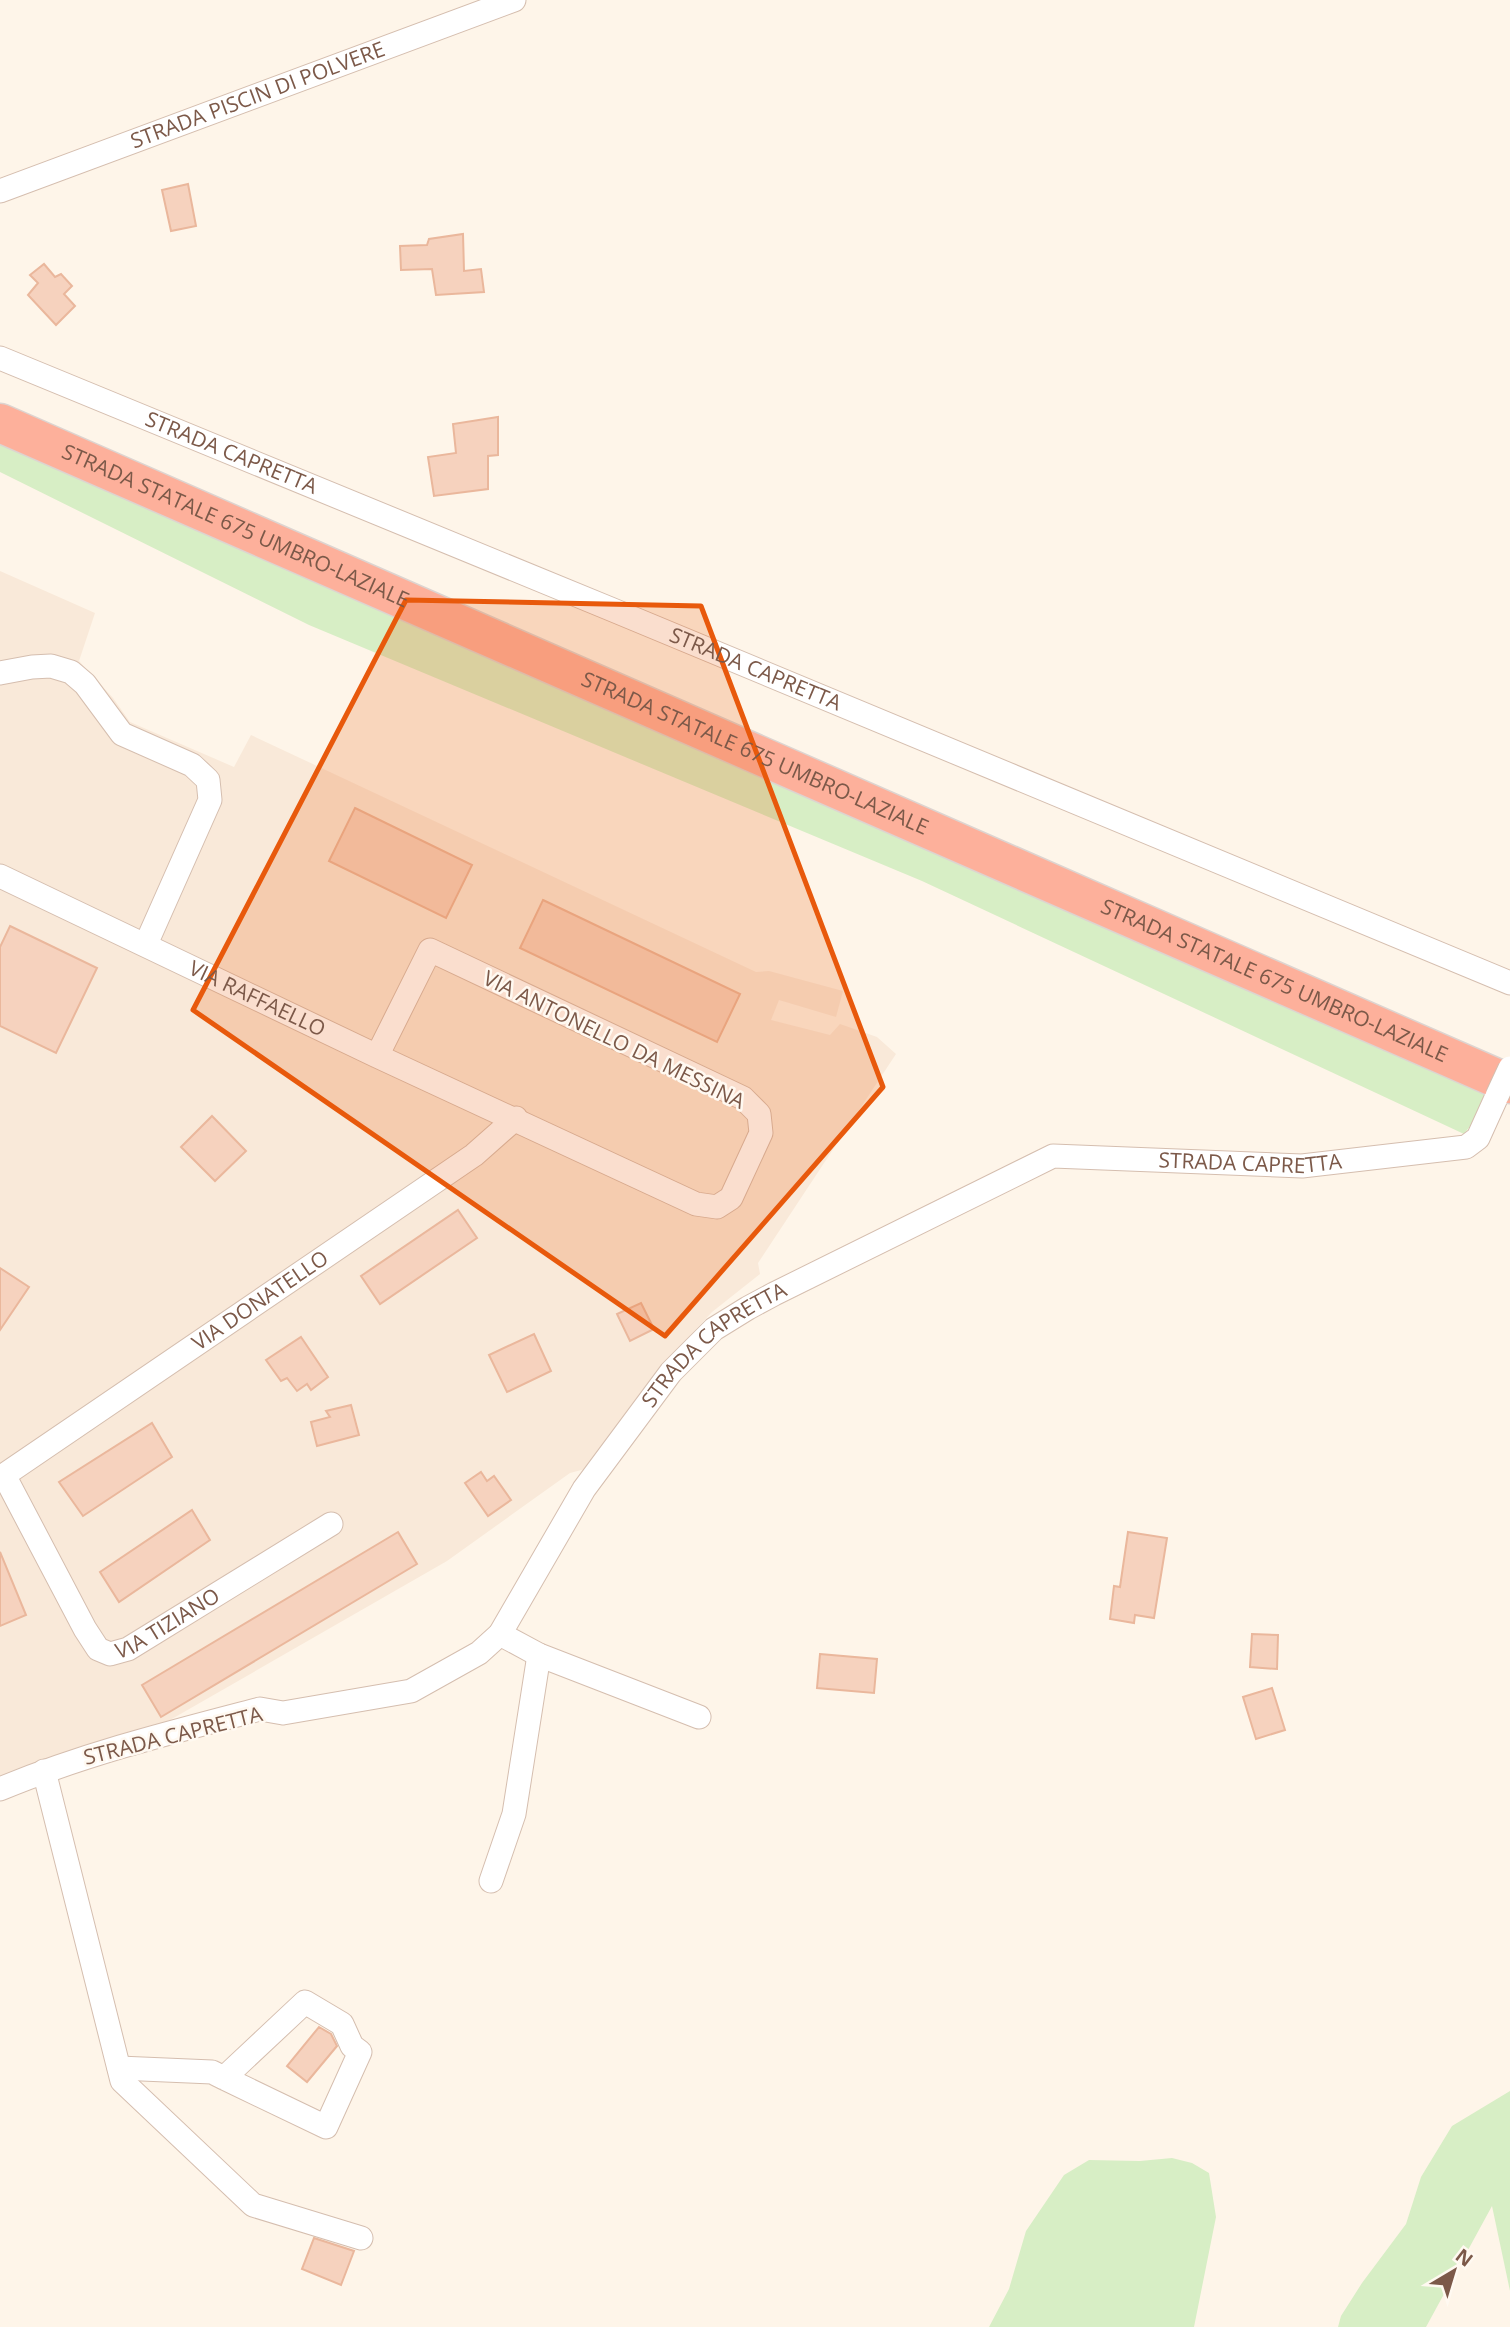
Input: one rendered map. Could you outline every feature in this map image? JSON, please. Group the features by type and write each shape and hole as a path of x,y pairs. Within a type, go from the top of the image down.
{"highway":[{"name":"STRADA STATALE 675 UMBRO-LAZIALE","path":"0,399 1510,1058"},
{"name":"STRADA STATALE 675 UMBRO-LAZIALE","path":"0,423 1504,1090"}],"street":[{"name":"STRADA PISCIN DI POLVERE","path":"0,191 514,0"},
{"name":"STRADA CAPRETTA","path":"0,358 1510,983"},
{"path":"0,673 51,666 71,671 92,692 122,734 192,765 208,780 210,800 146,944"},
{"name":"VIA RAFFAELLO","path":"0,876 377,1056 516,1118"},
{"name":"VIA ANTONELLO DA MESSINA","path":"377,1056 430,950 743,1098 759,1114 761,1133 731,1198 717,1208 696,1204 516,1118"},
{"name":"STRADA CAPRETTA","path":"0,1789 44,1771 120,1746 260,1709 283,1713 411,1692 478,1653 500,1634 584,1489 671,1372 714,1329 748,1308 1053,1156 1302,1166 1466,1147 1478,1138 1504,1090 1510,1068"},
{"name":"VIA DONATELLO","path":"2,1476 474,1155 516,1118"},
{"name":"VIA TIZIANO","path":"2,1476 85,1629 98,1649 110,1654 128,1649 331,1524"},
{"path":"500,1634 539,1655 699,1717"},
{"path":"491,1881 514,1814 539,1655"},
{"path":"44,1771 122,2081 253,2205 361,2238"},
{"path":"119,2068 212,2072 326,2127 360,2052 352,2046 342,2024 305,2002 224,2077"}],"highlighted area":[{"path":"406,600 701,606 883,1087 665,1336 193,1010"}],"shaded area":[{"path":"0,571 95,613 79,661 113,698 130,722 234,767 251,735 756,972 769,971 843,991 836,1017 779,1000 771,1020 830,1035 840,1024 877,1037 896,1054 758,1263 760,1274 712,1312 674,1353 585,1469 570,1473 447,1561 170,1720 0,1778"}],"green space":[{"path":"0,441 344,595 1485,1093 1474,1121 1464,1134 922,881 309,625 0,472"},
{"path":"1510,2091 1510,2291 1492,2206 1426,2327 1338,2327 1341,2316 1362,2283 1406,2224 1421,2177 1452,2126"},
{"path":"1172,2158 1192,2163 1209,2173 1216,2217 1194,2327 989,2327 1009,2289 1026,2231 1064,2175 1089,2160 1140,2161"}],"building":[{"path":"188,184 196,226 171,231 162,190"},
{"path":"463,234 464,271 481,269 484,292 436,295 432,269 401,270 400,246 427,245 429,239"},
{"path":"44,264 55,277 61,274 72,286 64,294 75,306 56,325 28,295 38,283 30,275"},
{"path":"498,417 498,455 488,456 488,489 434,496 428,457 456,453 453,424"},
{"path":"355,808 472,865 446,918 329,861"},
{"path":"543,900 740,994 717,1042 520,948"},
{"path":"10,926 97,968 56,1053 0,1026 0,947"},
{"path":"212,1116 246,1151 215,1181 181,1147"},
{"path":"458,1210 477,1238 380,1304 361,1276"},
{"path":"0,1268 29,1287 0,1330"},
{"path":"641,1303 654,1329 630,1341 617,1314"},
{"path":"534,1334 551,1371 507,1392 489,1355"},
{"path":"301,1337 328,1377 311,1390 307,1384 297,1391 287,1378 281,1381 266,1360"},
{"path":"351,1405 359,1435 317,1446 311,1422 330,1417 326,1411"},
{"path":"152,1423 172,1457 83,1516 59,1482"},
{"path":"481,1472 487,1481 494,1476 511,1500 488,1516 465,1483"},
{"path":"192,1510 210,1540 119,1602 100,1572"},
{"path":"398,1532 417,1564 161,1717 142,1685"},
{"path":"1128,1532 1167,1538 1154,1618 1135,1615 1134,1623 1110,1619 1114,1586 1120,1587"},
{"path":"0,1552 26,1615 0,1626"},
{"path":"1252,1634 1278,1635 1277,1669 1250,1667"},
{"path":"820,1654 877,1659 874,1693 817,1688"},
{"path":"1272,1688 1285,1730 1256,1739 1243,1697"},
{"path":"319,2027 331,2034 337,2046 307,2082 287,2066"},
{"path":"314,2238 354,2251 341,2285 302,2269"}]}
